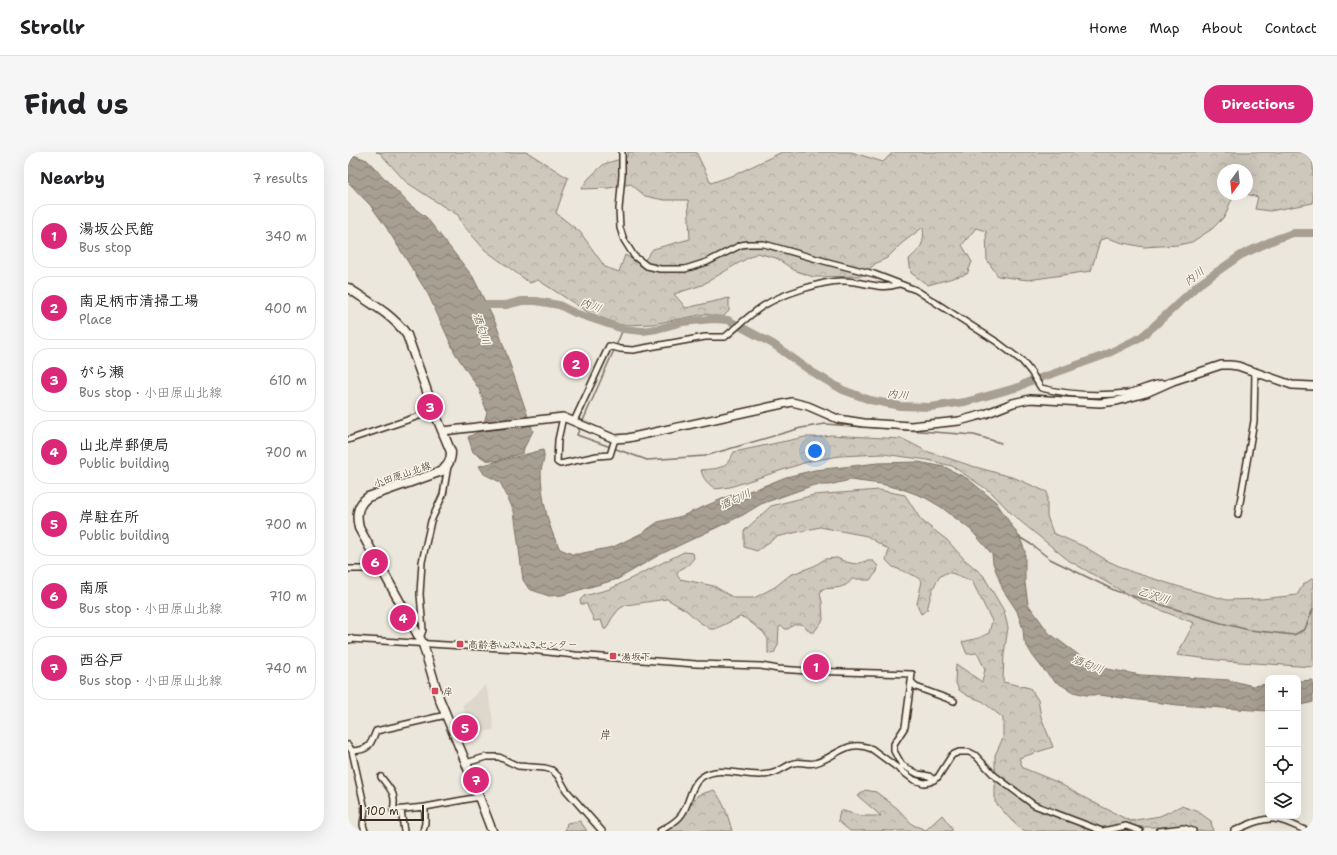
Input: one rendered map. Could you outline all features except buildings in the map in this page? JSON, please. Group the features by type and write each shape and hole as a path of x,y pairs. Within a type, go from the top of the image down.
{"main road":[{"path":"348,288 386,314 400,326 406,335 451,452 449,465"},
{"name":"小田原山北線","path":"449,465 442,471 372,495 359,506 359,528 380,569 422,641 433,681 492,831"}],"street":[{"path":"622,152 622,175 619,209 620,228 624,240 634,256 648,266 660,269 685,269 707,262 741,245 764,244 810,258 874,274 916,290 988,336 1016,356 1031,372 1040,388 1068,393 1128,393 1159,384 1166,384"},
{"path":"574,421 609,346 633,350 705,337 725,337 763,306 795,292 819,284 852,281 878,287 899,284"},
{"path":"443,431 563,418 585,425 615,441 792,402 838,419 864,423 911,426 959,421 985,414 1013,403 1030,400 1100,403 1117,401 1133,397 1221,365 1230,364 1256,371 1292,385 1313,386"},
{"path":"1238,514 1254,421 1256,371"},
{"path":"348,440 434,411"},
{"path":"563,418 558,440 557,462 560,464 597,456 610,455 615,441"},
{"path":"422,641 423,630 420,594 422,562 430,521 443,495 449,465"},
{"path":"348,569 380,569"},
{"path":"349,639 422,641 521,648 696,664 761,666 778,669 912,674 905,727 894,744 894,751 902,764 918,774 929,776 934,780"},
{"path":"912,682 916,687 954,701"},
{"path":"352,751 367,748 376,731 446,715"},
{"path":"348,745 352,751 365,809 363,825 365,831"},
{"path":"660,831 676,821 683,814 693,790 700,778 706,775 714,772 752,775 768,774 794,763 817,763 854,745 872,749 917,782 927,783 934,780 941,773 952,755 959,752 970,752 975,755 995,776 1034,805 1102,831 1126,826 1140,831"},
{"path":"466,763 486,757 499,757 518,766 552,770 558,776 566,790 602,831"},
{"path":"381,777 394,794 395,801 393,810 425,807 479,797"},
{"path":"423,831 425,823 425,807"},
{"path":"401,810 404,831"},
{"path":"1234,831 1259,821 1272,818 1307,831"},
{"path":"1159,831 1183,828 1192,831"}],"shaded area":[{"path":"485,685 489,696 494,729 475,735 462,705 471,699"}],"green space":[{"path":"379,152 527,152 568,178 556,213 580,232 605,267 619,272 625,255 641,265 653,249 690,239 688,200 664,200 645,196 631,184 609,188 581,189 589,178 604,164 627,157 628,152 696,152 711,183 734,175 782,152 851,152 883,162 893,152 1313,152 1313,203 1270,211 1255,209 1258,197 1253,196 1253,164 1217,164 1217,200 1232,200 1225,216 1212,229 1192,242 1178,245 1144,247 1107,238 1100,240 1091,271 1028,280 998,276 987,260 986,231 976,228 962,245 972,262 967,274 928,285 911,273 909,259 917,252 923,242 923,227 901,244 887,258 876,263 862,276 813,277 794,270 776,258 757,253 702,285 674,294 686,308 729,298 729,311 723,317 705,314 653,324 621,325 589,313 538,280 530,283 485,250 463,225 458,215 406,182"},
{"path":"830,435 903,439 926,451 1015,478 1047,492 1047,516 1053,533 1085,547 1108,561 1132,572 1180,587 1227,600 1262,599 1297,595 1303,585 1313,578 1313,667 1225,661 1177,655 1194,623 1144,604 1068,560 1014,516 991,492 952,466 928,460 883,454 840,456 810,461 730,487 716,489 706,481 701,470 721,467 728,462 734,452 805,437"},
{"path":"879,490 905,495 921,520 947,540 964,559 983,575 1004,611 1008,628 1004,654 1003,682 1030,688 1038,700 1041,717 1053,747 1019,758 1023,768 1057,782 1130,821 1160,816 1181,806 1197,811 1211,821 1213,831 1173,831 1159,827 1139,827 1128,831 1023,831 995,802 995,755 1003,738 1003,718 982,701 968,696 959,690 955,681 956,664 982,682 985,669 977,653 967,654 962,642 979,638 989,633 992,621 972,581 951,573 945,573 937,580 927,610 921,614 917,604 922,581 915,576 893,567 886,560 889,550 867,536 820,527 776,537 757,551 744,547 744,531 771,506 814,495"},
{"path":"684,552 693,553 694,558 688,565 678,571 677,575 680,579 714,586 734,598 754,598 775,587 790,575 814,566 825,559 837,558 856,564 866,561 873,561 878,566 877,572 870,580 852,579 843,586 822,589 820,594 823,620 814,632 810,632 800,624 791,626 788,629 785,629 782,626 779,627 778,645 774,653 771,654 768,653 768,639 763,632 745,618 740,617 715,629 710,629 687,611 667,599 626,605 619,609 606,629 604,629 601,620 594,621 587,604 581,604 580,600 584,596 610,589"},
{"path":"714,790 723,804 732,831 659,831 662,824 676,825 698,795"},
{"path":"865,790 876,792 897,808 913,825 926,830 942,815 952,828 952,831 850,831 838,821 840,810 861,816 881,816 858,796"},
{"path":"580,821 587,831 565,831 567,823"}],"water":[{"name":"酒匂川","path":"348,155 353,155 367,160 410,205 426,217 473,277 496,324 533,431 523,453 496,461 486,460 473,452 468,437 482,430 487,412 479,389 455,353 428,294 386,227 371,206 348,182"},
{"name":"酒匂川","path":"543,450 544,461 541,471 541,480 549,522 560,549 572,554 613,547 642,533 658,522 682,516 729,496 756,489 786,477 815,470 877,463 918,462 945,467 968,479 996,502 1020,538 1025,551 1025,583 1028,604 1049,633 1084,659 1107,669 1141,675 1229,680 1253,686 1265,684 1265,711 1178,705 1099,695 1086,695 1073,692 1053,680 1033,656 1024,641 1023,629 1017,611 1003,590 993,563 992,554 971,530 941,507 924,497 905,490 881,484 850,480 829,485 814,485 761,504 743,515 659,555 618,579 562,595 549,596 529,589 523,580 514,511 500,482 484,474 479,466"},
{"path":"1313,680 1313,702 1301,705 1301,681"}],"waterway":[{"name":"内川","path":"476,305 506,305 522,301 536,301 559,305 575,313 623,329 643,331 683,322 712,319 728,320 773,344 812,372 843,390 870,400 900,406 930,407 965,402 1019,387 1028,382 1105,355 1141,337 1198,285 1241,255 1293,233 1313,233"},
{"path":"616,346 623,329"},
{"path":"582,423 614,350"},
{"path":"580,427 577,435 647,460 705,456 801,428 825,424 974,435 1001,443"},
{"name":"乙沢川","path":"1019,537 1050,559 1116,591 1249,630 1294,635 1305,629 1313,609"}],"place":[{"name":"南足柄市清掃工場","path":"576,364"},
{"name":"がら瀬","path":"430,407"},
{"name":"南原","path":"375,562"},
{"name":"山北岸郵便局","path":"403,618"},
{"name":"高齢者いきいきセンター","path":"460,644"},
{"name":"湯坂下","path":"613,656"},
{"name":"湯坂公民館","path":"816,667"},
{"name":"岸","path":"435,691"},
{"name":"岸駐在所","path":"465,728"},
{"name":"西谷戸","path":"476,780"}],"district":[{"name":"岸","path":"606,735"}]}
